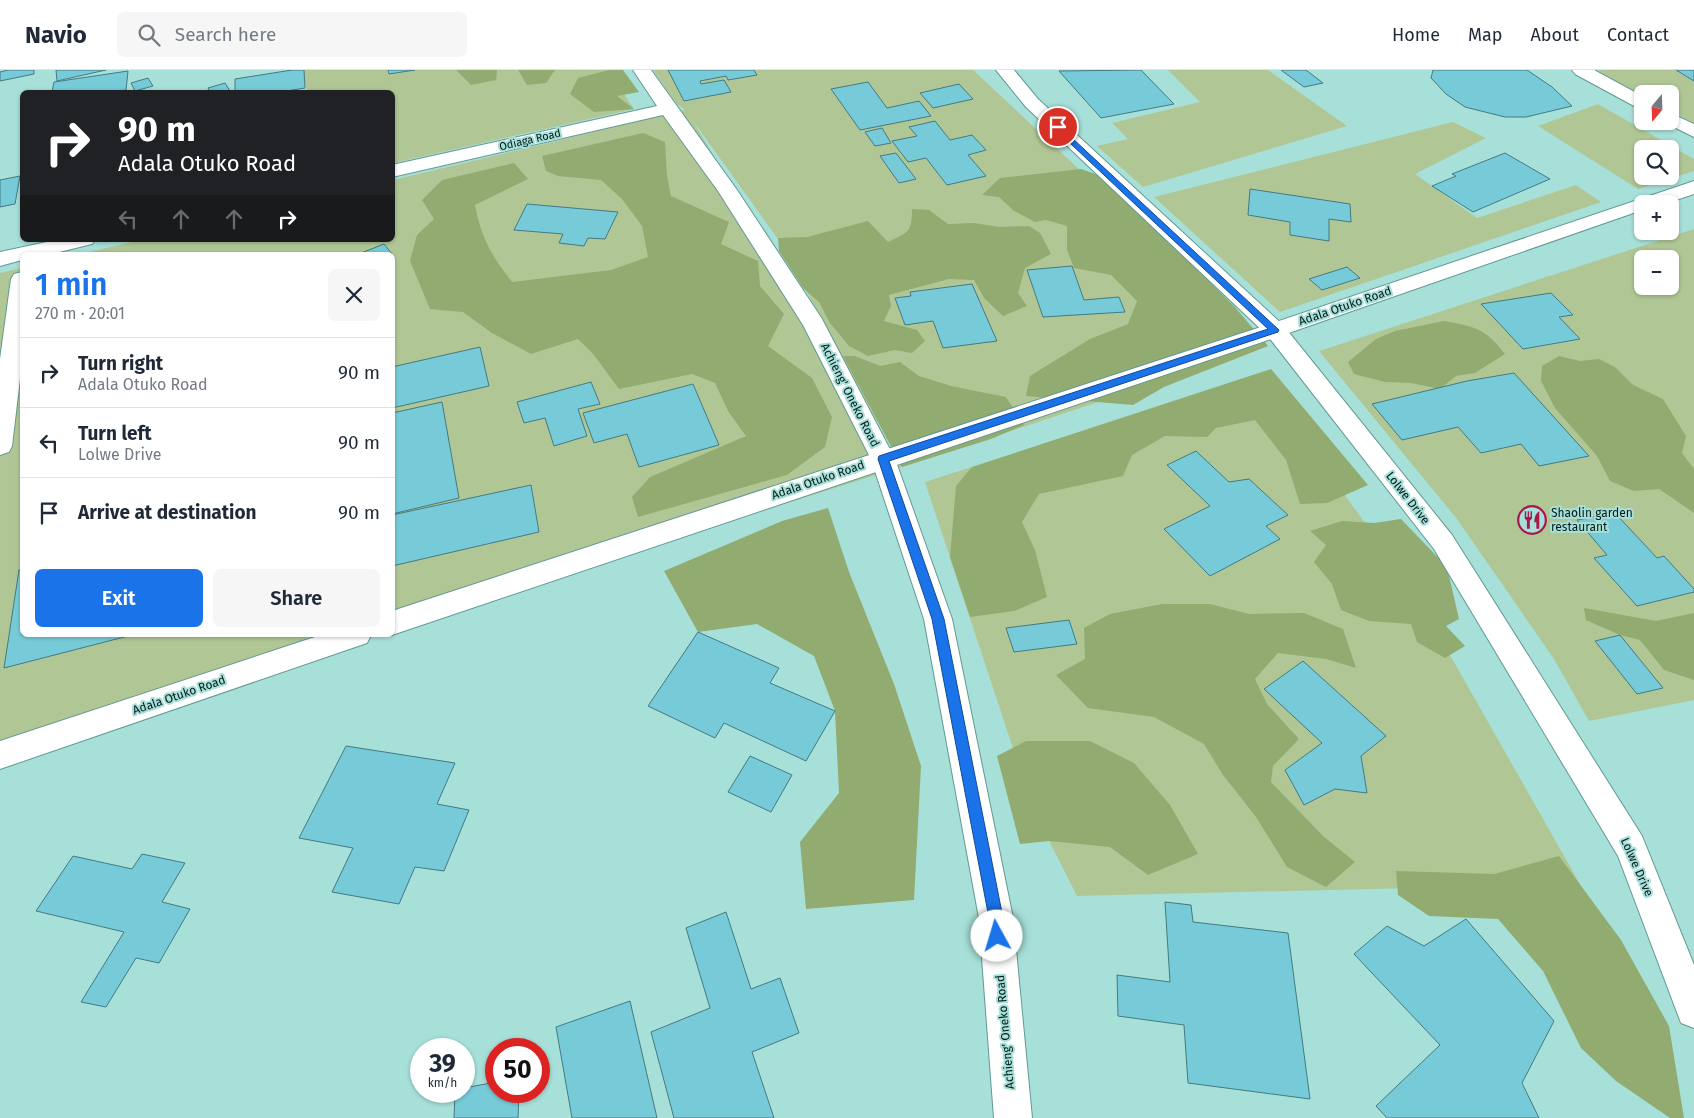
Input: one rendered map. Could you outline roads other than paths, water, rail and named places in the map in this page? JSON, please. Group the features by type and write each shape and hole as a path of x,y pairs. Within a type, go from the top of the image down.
{"street":[{"name":"Achieng' Oneko Road","path":"642,70 668,110 727,190 814,324 883,459 938,619 996,918 1013,1118"},
{"name":"Lolwe Drive","path":"1005,70 1032,103 1275,330 1443,542 1631,848 1694,1010"},
{"path":"1582,70 1634,99"},
{"name":"Odiaga Road","path":"395,170 668,110"},
{"path":"1679,123 1694,131"},
{"name":"Adala Otuko Road","path":"1670,195 1694,187"},
{"name":"Adala Otuko Road","path":"395,622 1275,330 1634,207"},
{"path":"35,252 77,242"},
{"path":"0,259 20,255"},
{"path":"0,446 20,294"},
{"name":"Adala Otuko Road","path":"0,755 351,637"}],"place":[{"name":"Shaolin garden restaurant","path":"1532,520"}]}
